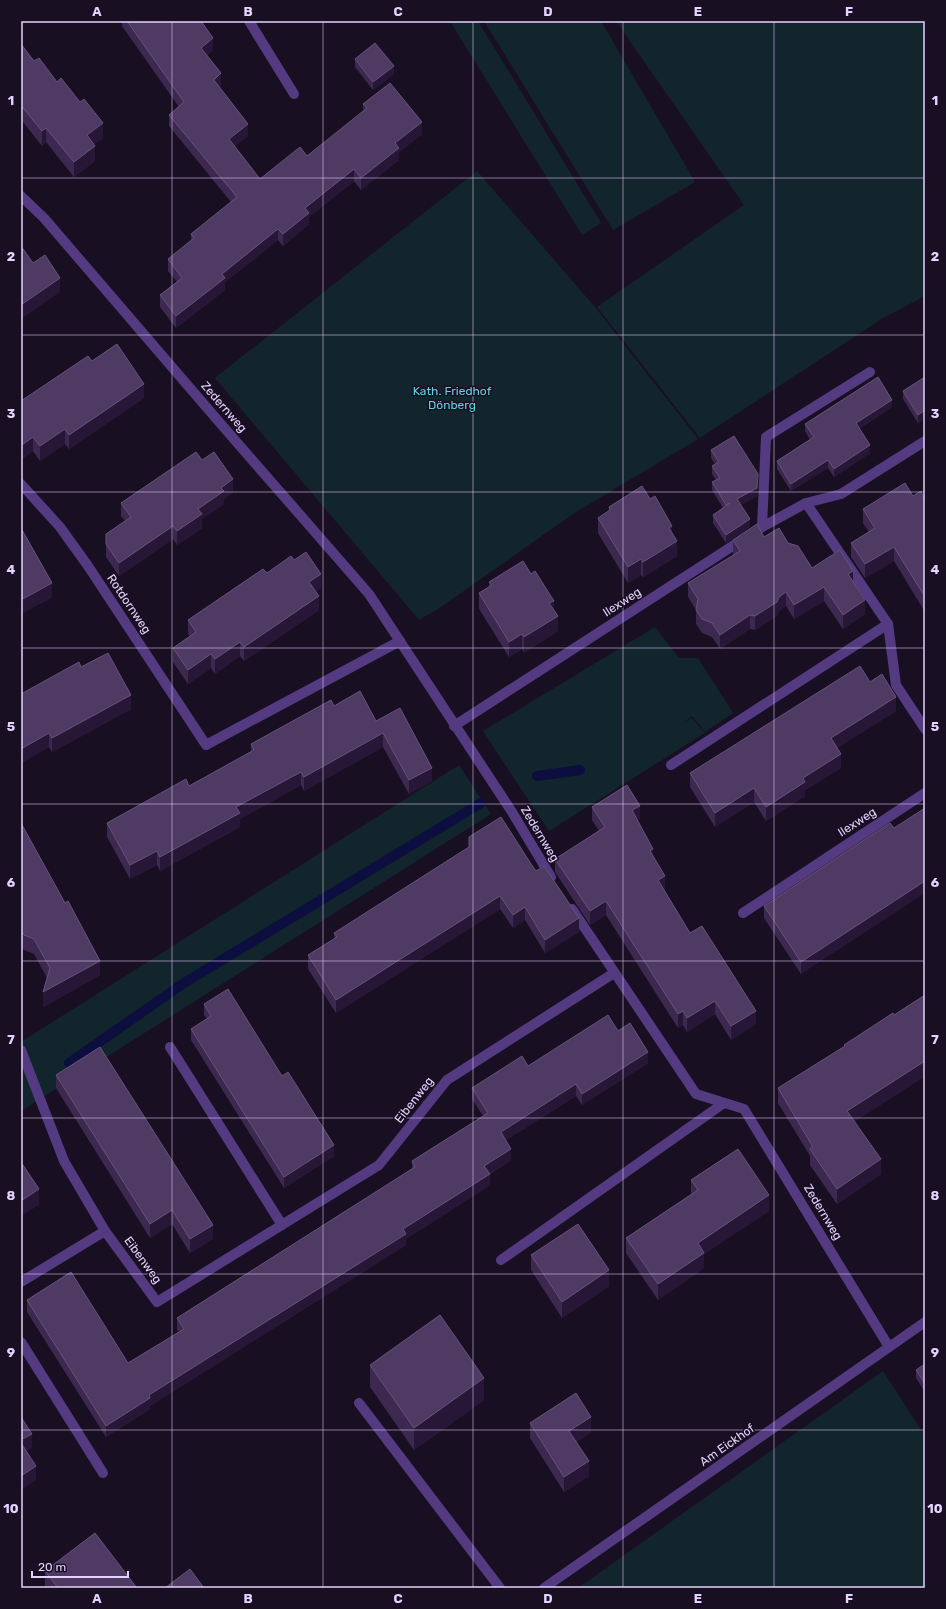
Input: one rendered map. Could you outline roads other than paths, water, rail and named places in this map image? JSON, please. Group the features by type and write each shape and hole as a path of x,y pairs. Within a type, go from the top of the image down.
{"street":[{"path":"249,21 294,94"},
{"name":"Zedernweg","path":"21,196 54,229 369,594 454,726 512,812 533,851 555,883"},
{"path":"762,527 766,437 870,372"},
{"name":"Ilexweg","path":"454,726 762,527 806,503 841,494 925,441"},
{"name":"Rotdornweg","path":"21,484 60,527 88,566 206,745 400,641"},
{"path":"806,503 888,624 896,685 925,729"},
{"path":"671,765 888,624"},
{"name":"Ilexweg","path":"743,913 925,792"},
{"name":"Zedernweg","path":"567,902 696,1094 744,1109 890,1347"},
{"name":"Eibenweg","path":"21,1050 64,1161 105,1231 157,1302 379,1165 447,1080 614,973"},
{"path":"170,1047 282,1225"},
{"path":"501,1260 724,1103"},
{"path":"21,1282 105,1231"},
{"name":"Am Eickhof","path":"544,1588 925,1322"},
{"path":"21,1342 103,1473"},
{"path":"359,1403 500,1588"}],"waterway":[{"path":"537,776 580,770"},
{"path":"69,1063 184,983 481,803"}],"park label":[{"name":"Kath. Friedhof Dönberg","path":"452,398"}]}
